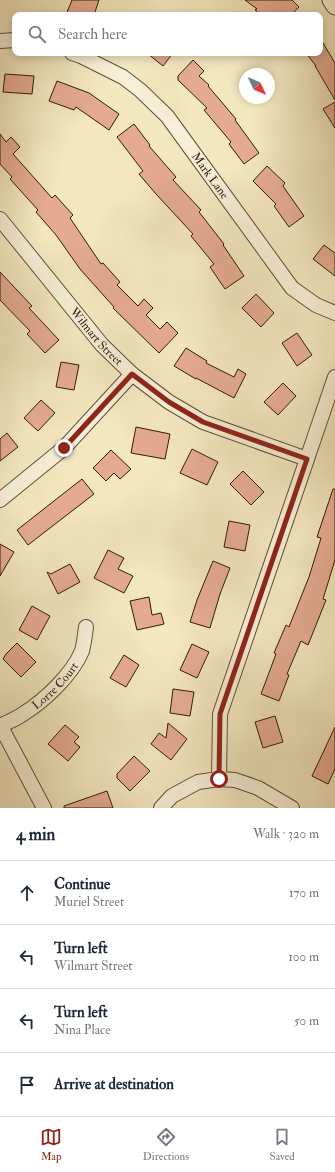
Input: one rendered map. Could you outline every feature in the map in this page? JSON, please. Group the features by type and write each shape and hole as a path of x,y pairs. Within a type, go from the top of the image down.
{"street":[{"path":"331,0 335,6"},
{"path":"0,41 12,40"},
{"name":"Mark Lane","path":"81,56 123,77 140,90 167,116 292,288 316,305 335,313"},
{"name":"Wilmart Street","path":"0,218 102,345 132,374 169,402 203,422 307,459"},
{"path":"0,500 64,448 132,374"},
{"path":"219,779 220,714 335,377"},
{"name":"Lorre Court","path":"0,725 23,714 38,703 68,674 77,661 82,650 86,626"},
{"path":"0,725 44,808"},
{"path":"162,808 172,796 198,782 219,779 235,780 258,788 292,808"}],"building":[{"path":"72,0 99,0 95,12 67,12"},
{"path":"245,0 292,0 299,7 294,12 257,12 255,10 257,9"},
{"path":"323,43 335,63 335,100 315,66 308,56 323,56"},
{"path":"151,56 171,56 163,66"},
{"path":"193,60 204,71 199,76 209,85 208,86 236,119 235,120 259,153 244,164 229,144 231,142 204,110 207,108 178,80 178,76"},
{"path":"5,74 34,76 32,94 3,92"},
{"path":"57,81 89,93 119,114 109,130 76,107 74,110 49,101"},
{"path":"335,102 335,128 323,109"},
{"path":"134,124 150,145 149,146 176,177 173,180 201,210 199,212 224,244 223,245 244,276 225,289 210,267 214,264 191,236 193,234 139,174 143,171 117,137"},
{"path":"0,134 6,142 11,137 20,147 13,154 52,198 55,195 73,215 70,218 101,264 103,263 120,282 117,285 138,306 144,299 153,308 146,315 160,329 167,322 178,333 159,353 113,308 114,307 80,269 56,235 36,212 38,210 10,179 12,177 0,164"},
{"path":"267,166 285,183 283,186 304,216 289,227 274,206 276,204 253,181"},
{"path":"324,245 335,253 335,276 313,259"},
{"path":"0,272 32,306 29,308 59,340 45,353 27,334 30,331 0,300"},
{"path":"256,294 274,313 261,327 242,308"},
{"path":"297,333 312,355 297,366 282,343"},
{"path":"186,348 207,361 206,363 234,377 238,369 246,374 234,398 174,366"},
{"path":"61,362 79,365 74,390 56,387"},
{"path":"283,383 296,396 278,415 264,402"},
{"path":"41,400 55,413 38,431 24,418"},
{"path":"136,427 170,434 165,459 131,453"},
{"path":"7,433 18,447 0,461 0,439"},
{"path":"192,449 218,462 207,485 180,473"},
{"path":"111,450 131,469 120,479 114,473 106,481 93,468"},
{"path":"243,471 264,492 251,505 230,484"},
{"path":"82,479 94,494 28,545 17,530"},
{"path":"333,489 335,489 335,560 323,599 326,600 308,645 301,641 287,674 289,675 279,701 261,694 276,654 274,653 286,625 289,627 309,577 321,538 317,537"},
{"path":"229,521 250,525 245,551 224,547"},
{"path":"0,544 14,552 0,576"},
{"path":"108,550 124,558 118,569 133,576 124,593 94,578"},
{"path":"213,561 230,568 220,594 210,628 190,622 197,600"},
{"path":"70,564 80,582 58,594 47,572 51,574"},
{"path":"149,597 152,615 161,613 164,624 137,630 130,601"},
{"path":"32,606 50,616 37,640 19,630"},
{"path":"17,643 36,662 21,677 3,659"},
{"path":"192,644 209,652 197,678 180,670"},
{"path":"124,655 139,665 126,687 110,678"},
{"path":"173,689 194,692 190,716 170,713"},
{"path":"275,716 283,742 263,748 255,722"},
{"path":"168,723 187,739 171,760 151,744 159,733 166,738"},
{"path":"65,725 79,737 74,742 80,747 68,761 48,744"},
{"path":"335,727 335,769 328,784 312,776"},
{"path":"134,756 150,771 130,791 117,778 117,774"},
{"path":"107,791 113,808 64,808 64,806"}],"route":[{"path":"64,448 132,374 169,402 203,422 307,459 220,714 219,779"}]}
